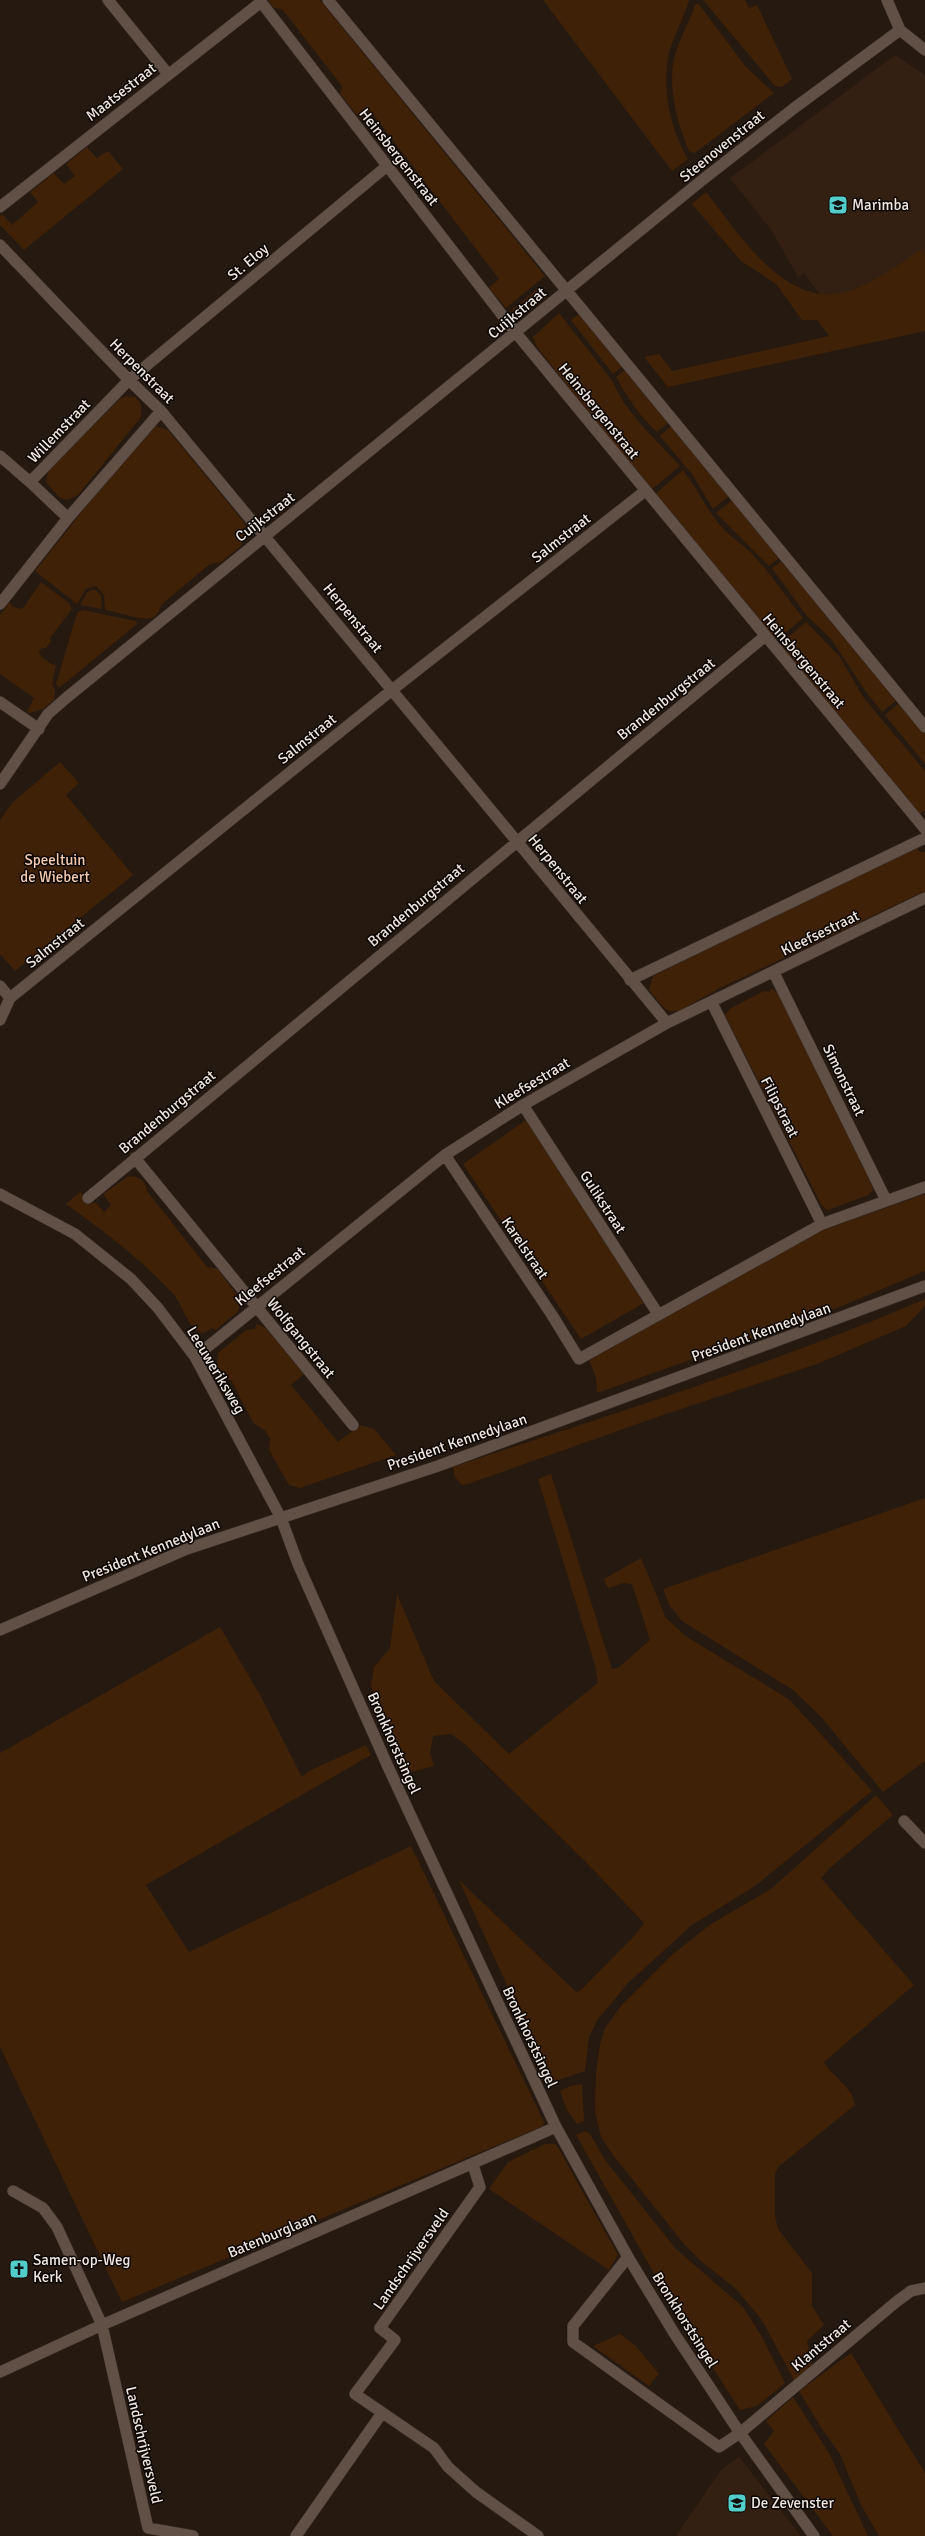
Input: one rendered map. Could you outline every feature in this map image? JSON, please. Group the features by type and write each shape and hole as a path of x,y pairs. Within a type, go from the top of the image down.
{"street":[{"path":"108,0 168,74"},
{"path":"328,0 925,727"},
{"path":"887,0 900,30 925,50"},
{"name":"Maatsestraat","path":"0,207 261,2"},
{"name":"Heinsbergenstraat","path":"261,2 516,333 764,637 925,829"},
{"name":"Steenovenstraat","path":"568,291 793,109 900,30"},
{"name":"St. Eloy","path":"129,380 387,166"},
{"name":"Herpenstraat","path":"0,245 129,380 161,411 267,537 630,980 667,1023"},
{"name":"Cuijkstraat","path":"0,784 48,714 65,699 267,537 568,291"},
{"name":"Willemstraat","path":"68,518 30,482 129,380"},
{"path":"0,604 68,518 161,411"},
{"path":"0,456 30,482"},
{"name":"Salmstraat","path":"0,1020 10,998 392,690 645,491"},
{"name":"Brandenburgstraat","path":"88,1198 516,841 764,637"},
{"path":"0,702 39,728"},
{"path":"630,980 925,838"},
{"name":"Kleefsestraat","path":"195,1357 445,1155 523,1105 667,1023 712,1003 925,898"},
{"name":"Simonstraat","path":"774,972 886,1200"},
{"path":"0,986 10,998"},
{"name":"Filipstraat","path":"712,1003 822,1224"},
{"name":"Gulikstraat","path":"523,1105 658,1314"},
{"name":"Karelstraat","path":"445,1155 552,1315 579,1359 658,1314"},
{"name":"Wolfgangstraat","path":"136,1158 353,1425"},
{"path":"658,1314 822,1224 925,1187"},
{"name":"Leeuweriksweg","path":"0,1194 75,1234 113,1263 158,1308 195,1357 281,1518"},
{"name":"President Kennedylaan","path":"0,1630 187,1549 438,1466 925,1286"},
{"name":"Bronkhorstsingel","path":"281,1518 298,1564 392,1776 556,2127 628,2257 674,2333 740,2433 814,2536"},
{"path":"904,1821 925,1843"},
{"name":"Batenburglaan","path":"0,2372 102,2325 473,2165 556,2127"},
{"name":"Landschrijversveld","path":"473,2165 480,2186 380,2328 395,2340 356,2394 434,2448 448,2467 476,2492 538,2536"},
{"name":"Landschrijversveld","path":"13,2191 43,2208 57,2227 102,2325 148,2532 193,2536"},
{"path":"628,2257 572,2326 573,2342 719,2447 740,2433"},
{"name":"Klantstraat","path":"740,2433 896,2302 911,2291 925,2288"},
{"path":"296,2536 382,2413"}],"shaded area":[{"name":"Marimba","path":"895,55 925,75 925,254 831,309 804,273 798,277 772,231 730,178"},
{"name":"De Zevenster","path":"739,2457 801,2536 676,2536 721,2470"}],"green space":[{"path":"268,0 320,0 545,276 506,308 489,288 499,279 373,114 362,121 340,94 342,86 282,9 274,8"},
{"path":"543,0 689,0 670,51 666,71 669,110 677,136 688,159 672,171"},
{"path":"703,0 745,0 749,8 757,5 792,79 782,87 775,86"},
{"path":"698,3 746,67 774,93 695,153 689,151 681,131 673,97 672,75 677,49 695,5"},
{"path":"87,147 97,158 108,151 123,169 24,250 0,225 0,216 2,214 12,225 38,202 30,192 54,173 64,184 75,176 66,164"},
{"path":"706,192 731,225 761,260 778,275 796,286 816,293 836,294 859,288 881,276 922,249 925,256 925,331 668,387 644,357 659,354 672,371 829,336 817,320 802,320 776,284 741,261 692,204"},
{"path":"538,288 546,297 544,299 525,313 510,312"},
{"path":"559,313 611,379 624,403 643,427 680,466 651,490 537,347 533,337"},
{"path":"579,314 622,367 613,374 571,320"},
{"path":"625,370 668,423 657,432 634,406 616,377"},
{"path":"126,396 135,397 141,404 141,417 78,495 67,500 59,497 46,482 48,471 118,400"},
{"path":"156,426 168,430 243,521 247,531 241,546 221,562 210,564 162,604 158,613 154,617 138,618 105,610 104,595 96,586 86,589 77,604 35,571 145,432"},
{"path":"671,426 729,496 713,509 692,474 660,436"},
{"path":"683,470 716,519 725,530 760,563 803,618 776,641 655,494"},
{"path":"732,500 779,558 769,566 716,513"},
{"path":"781,561 897,700 882,712 866,692 831,639 807,616 772,568"},
{"path":"41,582 69,603 72,609 50,638 51,641 46,648 42,648 39,651 40,655 51,664 56,665 52,684 55,691 54,700 43,709 29,713 27,712 34,698 0,674 0,615 10,602 12,606 19,609 24,607"},
{"path":"94,589 101,595 102,609 80,605 87,592"},
{"path":"82,610 136,621 137,624 59,688 56,684 77,613"},
{"path":"806,622 840,657 863,697 925,771 925,810 920,814 779,645"},
{"path":"899,703 925,735 925,764 885,715"},
{"name":"Speeltuin de Wiebert","path":"60,762 79,783 66,795 133,875 15,971 0,954 0,820 12,803"},
{"path":"918,846 918,851 925,852 925,891 718,989 679,1011 670,1011 664,1008 649,990 653,976"},
{"path":"771,988 779,995 872,1181 873,1190 868,1195 828,1210 822,1206 725,1015 731,1008 764,991 770,992"},
{"path":"526,1120 644,1303 581,1339 463,1164"},
{"path":"127,1177 138,1178 143,1181 147,1191 207,1267 218,1269 241,1301 238,1311 216,1330 212,1328 203,1333 193,1327 174,1295 162,1282 123,1247 66,1204 80,1192 91,1204 95,1202 104,1212 111,1205 103,1194"},
{"path":"925,1194 925,1271 842,1306 597,1393 596,1378 589,1360 809,1235"},
{"path":"925,1299 925,1306 906,1326 817,1364 660,1416 468,1484 462,1485 455,1477 453,1467 691,1388 809,1346"},
{"path":"256,1324 266,1328 304,1374 291,1385 338,1442 360,1425 374,1429 396,1455 300,1488 289,1485 269,1450 270,1439 265,1430 254,1424 231,1380 221,1375 217,1367 218,1353 246,1330 255,1329"},
{"path":"551,1474 612,1669 618,1668 650,1640 632,1584 623,1583 609,1588 604,1579 641,1558 666,1618 687,1637 790,1700 872,1791 755,1886 692,1925 628,1983 598,2019 589,2037 585,2071 553,2082 459,1880 576,1992 580,1991 637,1933 644,1923 584,1860 466,1745 451,1734 433,1736 430,1752 434,1766 411,1772 371,1686 374,1667 390,1648 397,1594 434,1681 509,1754 598,1683 595,1665 538,1479"},
{"path":"925,1498 925,1761 883,1792 822,1718 793,1690 682,1621 669,1605 663,1589"},
{"path":"220,1627 260,1695 302,1777 309,1771 366,1745 371,1755 146,1885 189,1952 411,1846 544,2122 543,2126 122,2302 0,2047 0,1753"},
{"path":"876,1795 893,1815 831,1867 821,1878 914,1985 824,2062 847,2088 854,2099 855,2105 778,2167 775,2174 775,2216 778,2229 812,2273 812,2306 824,2325 807,2341 813,2367 795,2382 762,2320 736,2289 701,2261 684,2244 613,2155 601,2137 595,2111 596,2072 600,2044 605,2028 621,2006 673,1954 711,1924 771,1889"},
{"path":"582,2084 584,2121 577,2124 567,2110 560,2091 571,2086"},
{"path":"585,2131 590,2134 605,2160 676,2249 743,2307 762,2337 785,2383 757,2406 740,2410 669,2300 576,2135"},
{"path":"545,2144 556,2144 618,2255 609,2270 489,2189 508,2162"},
{"path":"620,2334 636,2346 659,2374 649,2386 593,2346"},
{"path":"851,2353 925,2473 925,2536 879,2536 861,2505 840,2454 822,2429 799,2391"},
{"path":"793,2397 829,2453 868,2536 833,2536 764,2444 774,2431 766,2421"}],"place":[{"name":"Marimba","path":"838,205"},
{"name":"Samen-op-Weg Kerk","path":"19,2269"},
{"name":"De Zevenster","path":"737,2503"}]}
